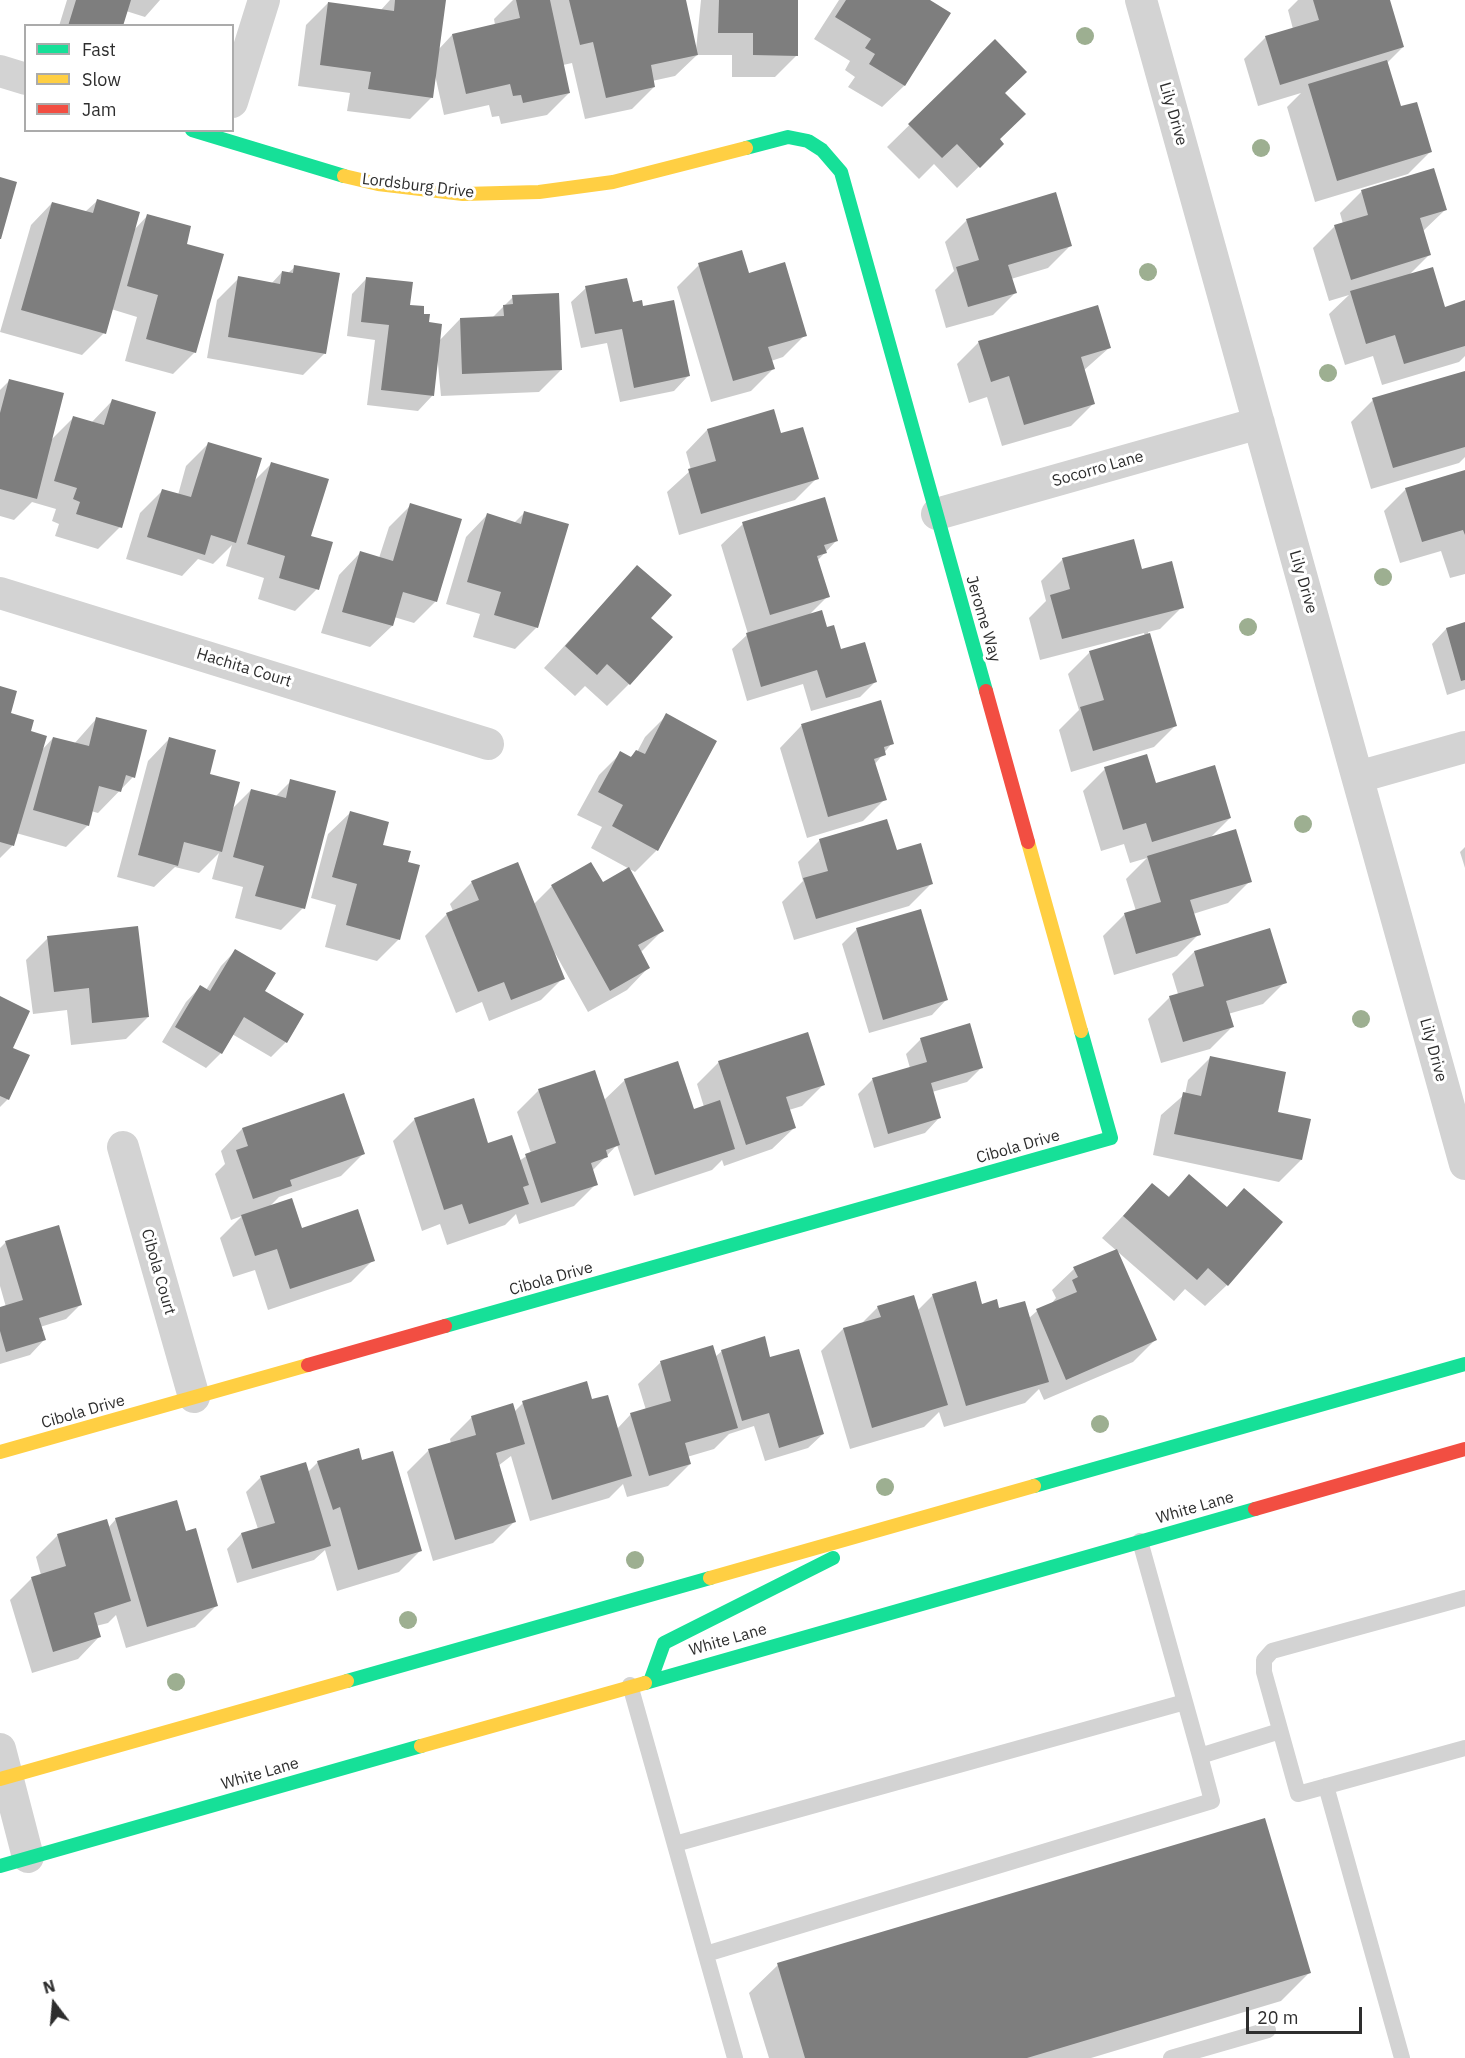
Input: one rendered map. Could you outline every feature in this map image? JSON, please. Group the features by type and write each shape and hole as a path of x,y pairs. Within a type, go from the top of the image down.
{"main road":[{"name":"Lordsburg Drive","path":"212,133 305,166 378,184 463,194 539,192 613,182 788,137"},
{"name":"Jerome Way","path":"788,137 808,141 822,150 841,172 1111,1138"},
{"name":"Cibola Drive","path":"0,1452 1111,1138"},
{"path":"3,1768 907,1522 1465,1364"},
{"name":"White Lane","path":"14,1861 1465,1449"},
{"path":"651,1679 664,1643 907,1522"}],"street":[{"path":"234,96 264,0"},
{"name":"Lily Drive","path":"1141,0 1465,1164"},
{"path":"0,71 24,78"},
{"name":"Socorro Lane","path":"937,514 1259,423"},
{"name":"Hachita Court","path":"0,592 488,744"},
{"path":"1358,777 1465,747"},
{"name":"Cibola Court","path":"123,1147 194,1397"},
{"path":"3,1768 14,1861"}],"lane":[{"path":"706,1954 1212,1801 1140,1541"},
{"path":"1465,1598 1272,1651 1264,1660 1264,1672 1298,1794 1465,1748"},
{"path":"630,1685 735,2058"},
{"path":"675,1844 1185,1702"},
{"path":"1200,1756 1280,1731"},
{"path":"1326,1786 1402,2058"},
{"path":"1171,2058 1268,2030"}],"building":[{"path":"76,0 131,0 124,24 69,24"},
{"path":"395,0 446,0 433,98 368,89 371,72 320,65 328,2 394,11"},
{"path":"516,0 550,0 570,93 523,103 521,95 513,96 510,84 466,94 452,34 520,18"},
{"path":"569,0 686,0 698,55 651,65 655,87 606,98 593,42 580,45"},
{"path":"719,0 798,0 798,56 753,55 753,33 718,33"},
{"path":"846,0 930,0 951,13 905,86 869,64 875,54 865,48 871,39 835,17"},
{"path":"1313,0 1390,0 1404,47 1280,85 1265,36 1319,20"},
{"path":"995,39 1027,72 1005,93 1026,114 1000,139 1004,144 980,168 957,144 942,158 908,124"},
{"path":"1387,60 1401,106 1417,102 1432,152 1337,181 1308,84"},
{"path":"1434,168 1447,210 1420,218 1431,255 1351,280 1334,225 1368,215 1361,190"},
{"path":"0,177 17,182 1,239 0,239"},
{"path":"1056,192 1072,246 1008,265 1017,293 968,307 956,267 979,260 966,219"},
{"path":"97,199 140,212 106,334 21,310 52,202 93,213"},
{"path":"147,214 191,226 187,244 224,254 196,353 146,339 158,295 127,286"},
{"path":"742,250 749,273 785,262 807,336 768,347 775,369 733,381 698,263"},
{"path":"294,265 340,273 326,354 228,337 238,276 280,284 282,271 293,273"},
{"path":"1433,267 1445,307 1465,300 1465,346 1404,364 1395,335 1366,344 1350,291"},
{"path":"366,277 413,282 410,305 424,306 424,314 430,314 429,322 442,324 434,396 381,390 389,325 361,322"},
{"path":"627,278 633,302 642,300 643,306 674,300 690,376 634,388 622,329 595,334 585,286"},
{"path":"559,293 562,370 462,374 460,318 504,316 503,305 513,304 512,295"},
{"path":"1098,305 1111,348 1081,357 1095,404 1024,425 1009,376 991,382 978,341"},
{"path":"1465,371 1465,447 1393,468 1372,398"},
{"path":"9,379 64,393 37,499 0,489 0,413"},
{"path":"112,399 156,412 122,528 76,514 80,502 73,499 77,488 54,481 73,416 104,425"},
{"path":"774,409 781,433 803,427 819,479 701,514 688,469 716,461 707,429"},
{"path":"208,442 262,458 236,543 211,535 205,555 147,537 162,489 191,497"},
{"path":"271,462 329,479 311,536 333,542 319,590 279,578 285,556 247,544"},
{"path":"1465,470 1465,535 1463,530 1422,542 1405,488"},
{"path":"825,497 838,541 824,545 827,553 817,556 830,597 770,615 742,522"},
{"path":"410,503 462,519 437,602 403,592 393,626 342,612 360,551 393,561"},
{"path":"524,511 569,524 538,628 494,615 501,592 467,582 487,513 521,524"},
{"path":"1134,539 1142,569 1172,561 1184,608 1062,639 1050,595 1070,589 1062,558"},
{"path":"637,565 672,595 651,618 673,637 630,685 607,664 597,675 565,646"},
{"path":"822,610 827,627 834,625 841,649 865,642 877,682 826,698 817,670 761,687 746,633"},
{"path":"1465,622 1465,680 1461,681 1446,628"},
{"path":"1150,633 1177,726 1093,751 1080,707 1104,700 1089,651"},
{"path":"0,686 17,691 11,713 34,720 31,731 47,736 14,846 0,842"},
{"path":"881,700 894,744 884,747 886,755 874,759 887,800 828,817 801,724"},
{"path":"666,713 717,741 658,851 612,826 623,805 598,792 620,751 631,757 636,750 645,754"},
{"path":"96,717 147,730 135,778 126,775 121,792 99,786 89,826 33,810 53,737 89,746"},
{"path":"169,737 216,750 210,774 240,782 222,852 184,842 178,866 138,855"},
{"path":"1147,754 1156,783 1215,765 1231,818 1152,842 1146,823 1123,830 1104,767"},
{"path":"290,779 336,791 305,909 255,896 264,866 233,857 251,789 286,798"},
{"path":"350,811 389,822 383,845 411,851 408,862 420,865 400,940 346,925 357,884 332,877"},
{"path":"887,819 897,850 921,843 933,884 816,919 803,878 828,871 819,839"},
{"path":"1236,829 1252,882 1190,900 1201,935 1136,954 1124,913 1161,902 1147,856"},
{"path":"518,862 565,979 511,1000 504,982 478,992 446,913 479,900 471,881"},
{"path":"591,862 603,882 629,867 664,931 638,945 650,968 610,991 551,885"},
{"path":"921,909 948,1000 883,1020 856,928"},
{"path":"138,926 149,1017 92,1023 89,988 54,992 47,936"},
{"path":"1270,928 1287,983 1226,1001 1234,1027 1183,1042 1169,996 1204,986 1194,951"},
{"path":"235,949 276,973 265,991 304,1014 287,1043 244,1017 222,1054 175,1027 200,985 210,991"},
{"path":"0,996 30,1011 13,1048 30,1055 9,1100 0,1096"},
{"path":"970,1023 983,1068 931,1083 941,1118 888,1134 872,1078 927,1062 920,1038"},
{"path":"808,1032 825,1085 786,1097 796,1128 746,1145 718,1061"},
{"path":"1210,1056 1286,1072 1278,1112 1311,1119 1302,1160 1174,1134 1183,1092 1201,1096"},
{"path":"678,1061 694,1109 720,1100 735,1149 655,1175 624,1079"},
{"path":"595,1070 620,1145 606,1150 608,1157 591,1163 598,1185 541,1203 525,1154 556,1143 538,1089"},
{"path":"344,1093 365,1154 290,1180 292,1186 253,1199 236,1150 248,1146 242,1128"},
{"path":"474,1098 488,1143 512,1135 529,1185 523,1187 529,1204 469,1224 462,1204 444,1210 414,1118"},
{"path":"1189,1174 1227,1207 1244,1188 1283,1222 1228,1286 1208,1268 1197,1280 1123,1216 1152,1183 1169,1197"},
{"path":"292,1198 302,1228 358,1209 375,1261 290,1289 277,1249 255,1256 241,1215"},
{"path":"59,1225 82,1305 39,1318 46,1340 6,1352 0,1331 0,1307 23,1300 5,1241"},
{"path":"1117,1249 1157,1340 1066,1380 1036,1309 1077,1292 1072,1280 1078,1277 1073,1267"},
{"path":"976,1281 982,1304 997,1299 999,1308 1025,1301 1049,1382 966,1406 932,1294"},
{"path":"914,1295 948,1405 872,1428 843,1328 881,1317 877,1306"},
{"path":"765,1336 770,1357 799,1349 824,1434 779,1448 769,1413 742,1421 721,1350"},
{"path":"713,1345 738,1428 685,1443 691,1464 649,1476 630,1413 671,1401 660,1361"},
{"path":"587,1381 592,1399 608,1395 632,1476 552,1500 522,1401"},
{"path":"513,1403 525,1444 496,1453 516,1522 455,1540 428,1449 476,1435 471,1416"},
{"path":"359,1448 362,1460 393,1451 422,1551 358,1570 340,1507 333,1510 317,1461"},
{"path":"306,1462 331,1546 252,1569 241,1533 275,1523 260,1476"},
{"path":"177,1500 186,1531 196,1528 218,1606 147,1627 115,1518"},
{"path":"107,1519 131,1601 94,1613 101,1637 53,1652 31,1577 66,1566 57,1534"},
{"path":"1265,1818 1311,1973 1027,2058 805,2058 777,1963"}],"traffic: fast":[{"path":"199,132 344,176"},
{"path":"746,148 788,137 808,141 822,150 841,172 986,691"},
{"path":"445,1326 1111,1138 1081,1031"},
{"path":"1034,1486 1465,1364"},
{"path":"645,1683 1255,1509"},
{"path":"651,1679 664,1643 833,1558"},
{"path":"347,1681 710,1578"},
{"path":"0,1866 421,1746"}],"traffic: slow":[{"path":"344,176 378,184 463,194 539,192 613,182 746,148"},
{"path":"1028,842 1081,1031"},
{"path":"0,1452 308,1365"},
{"path":"710,1578 1034,1486"},
{"path":"0,1779 347,1681"},
{"path":"421,1746 645,1683"}],"traffic: jam":[{"path":"986,691 1028,842"},
{"path":"308,1365 445,1326"},
{"path":"1255,1509 1465,1449"}]}
